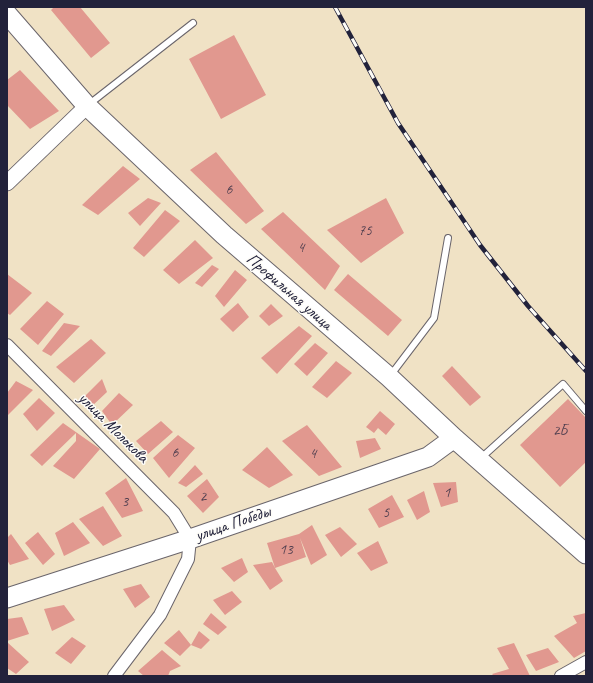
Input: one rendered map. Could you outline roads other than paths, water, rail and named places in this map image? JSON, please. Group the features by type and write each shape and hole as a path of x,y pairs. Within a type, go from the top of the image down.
{"main road":[{"name":"Профильная улица","path":"10,14 87,106 224,235 389,377 454,438 480,459 586,554"},
{"name":"улица Победы","path":"7,598 190,539 428,457 454,438"}],"street":[{"path":"7,183 87,106"},
{"name":"улица Молокова","path":"7,345 174,514 190,539"},
{"path":"114,676 160,615 188,559 190,539"},
{"path":"561,676 586,662"}],"lane":[{"path":"87,106 193,23"},
{"path":"389,377 434,318 448,238"},
{"path":"480,459 563,384 586,411"}],"railway":[{"path":"335,7 398,123 480,245 528,306 586,371"}]}
